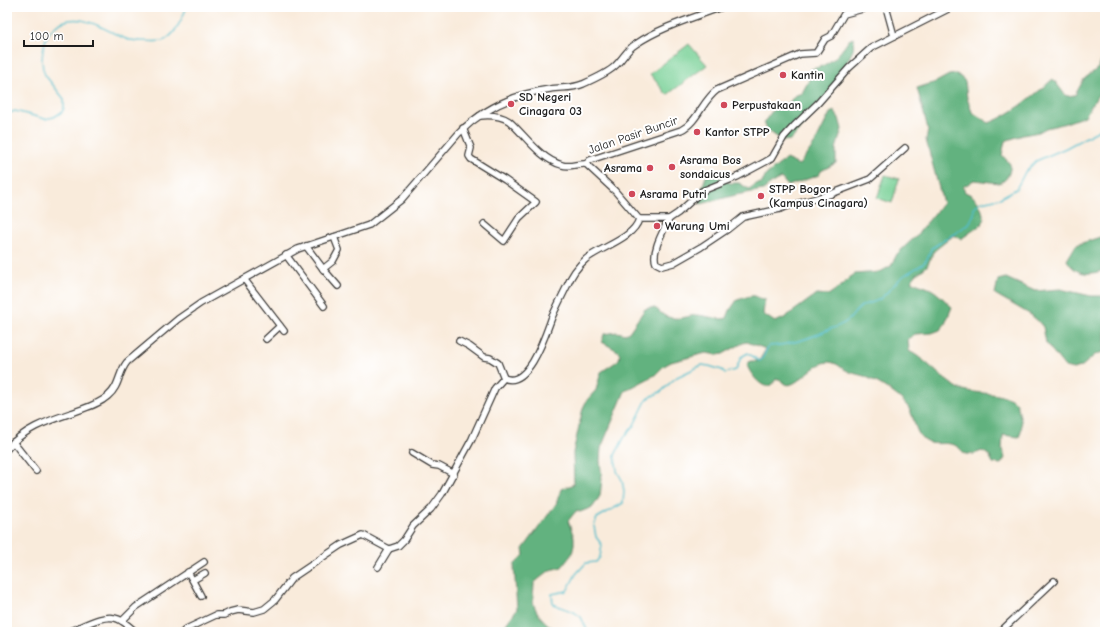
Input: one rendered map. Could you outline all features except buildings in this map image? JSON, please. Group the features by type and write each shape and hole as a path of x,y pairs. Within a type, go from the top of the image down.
{"street":[{"path":"7,449 26,431 38,425 89,407 106,397 116,388 123,368 133,357 178,318 201,303 286,255 306,246 369,225 402,199 414,184 420,180 463,128 498,104 526,94 552,88 570,87 582,84 614,68 634,45 666,29 722,7"},
{"name":"Jalan Pasir Buncir","path":"477,117 496,116 510,121 538,150 552,161 567,166 586,164 590,160 688,127 695,120 712,94 718,90 800,54 814,54 818,52 825,39 831,36 844,14 870,7"},
{"path":"888,7 894,36"},
{"path":"586,164 639,219 668,219 678,213 702,191 737,177 772,158 784,138 849,68 872,48 952,7"},
{"path":"463,128 471,148 469,156 470,159 505,180 536,202 519,218 504,240 484,224"},
{"path":"668,219 654,256 656,263 662,266 673,263 689,255 743,217 831,194 870,179 905,148"},
{"path":"458,341 469,346 484,357 490,358 498,363 504,378 509,380 518,378 526,370 542,345 567,284 577,268 590,256 629,233 635,227 639,219"},
{"path":"323,269 333,261 339,250 334,237"},
{"path":"306,246 338,286"},
{"path":"286,255 324,306"},
{"path":"244,279 282,328 266,339"},
{"path":"378,567 390,549 395,548 401,543 413,526 431,509 454,474 495,388 504,378"},
{"path":"13,442 36,471"},
{"path":"412,453 432,465 439,466 454,474"},
{"path":"183,632 186,629 216,615 224,615 238,610 254,612 264,609 275,600 292,578 341,545 360,536 363,535 390,549"},
{"path":"122,621 136,607 204,562"},
{"path":"188,572 201,596"},
{"path":"193,580 205,573"},
{"path":"1000,632 1054,581"},
{"path":"68,632 99,620 112,618 122,621 136,632"}],"green space":[{"path":"853,38 853,50 847,62 845,71 831,92 791,140 783,141 767,130 764,122 778,103 789,103 794,96 802,93 809,80 810,69 823,66 828,63 841,51 849,40"},
{"path":"689,44 707,65 667,95 650,74"},
{"path":"1105,52 1105,92 1098,95 1085,116 1046,128 1039,132 1005,141 1002,155 1010,164 1009,173 1006,178 999,183 974,180 963,187 965,192 979,203 984,220 982,224 961,239 954,235 934,251 927,266 911,281 930,288 952,307 945,324 940,330 932,333 915,334 908,339 909,351 922,359 951,384 958,388 972,392 1006,397 1017,404 1022,428 1019,437 1003,435 1002,449 1005,458 1001,464 993,463 989,455 982,451 974,454 965,454 954,445 927,442 918,433 908,407 900,398 875,381 849,372 836,364 828,362 820,364 798,381 791,384 785,384 780,379 776,379 772,385 767,386 759,383 750,372 747,365 750,361 759,361 766,349 747,342 723,354 718,355 706,353 671,362 664,366 655,375 625,391 601,448 600,461 602,479 600,496 593,507 580,512 576,511 568,521 574,537 572,554 562,567 550,570 534,583 533,600 538,614 544,621 560,632 510,632 506,624 517,609 514,565 524,555 523,549 556,504 561,489 574,484 573,453 583,408 587,400 596,390 601,372 619,359 620,355 618,351 602,342 604,334 617,332 625,334 629,332 645,309 649,308 654,308 665,316 672,318 700,315 724,319 727,318 730,310 737,300 753,296 765,299 763,314 775,322 784,318 817,294 828,295 855,274 880,272 891,266 897,254 916,236 943,203 926,140 928,129 917,88 936,82 949,75 957,74 965,81 967,98 972,112 989,123 1015,110 1053,79 1066,96 1075,95 1084,79 1098,68"},
{"path":"834,111 839,118 842,129 836,149 836,163 821,171 819,175 788,186 781,178 763,190 701,204 698,201 706,176 715,175 730,183 739,183 749,189 756,184 762,183 766,175 786,159 799,165 815,143 830,113"},
{"path":"885,175 899,179 892,203 877,198"},
{"path":"1105,233 1105,270 1094,273 1083,273 1074,269 1067,260 1076,245 1100,237"},
{"path":"1006,278 1035,291 1060,289 1091,296 1105,296 1105,351 1095,355 1081,367 1073,369 1065,367 1046,343 1043,327 1038,321 1031,315 995,294 998,280"}],"waterway":[{"path":"7,114 15,111 45,119 54,117 62,112 64,108 64,99 45,75 42,62 43,50 47,37 51,30 57,25 66,21 84,20 126,39 162,41 171,36 187,7"},
{"path":"588,632 581,617 574,612 553,604 552,594 567,591 576,574 586,563 596,562 600,557 602,545 596,537 594,526 597,518 623,503 624,491 622,480 617,471 615,455 625,436 633,427 647,399 662,391 677,377 702,365 722,370 725,373 736,370 741,357 748,353 759,361 769,346 801,340 843,324 864,305 878,300 902,277 922,265 930,254 932,248 969,224 974,214 974,207 981,202 1000,198 1016,189 1025,172 1036,161 1066,148 1101,129 1105,123"}],"place":[{"name":"Kantin","path":"783,75"},
{"name":"SD Negeri Cinagara 03","path":"511,104"},
{"name":"Perpustakaan","path":"724,105"},
{"name":"Kantor STPP","path":"697,132"},
{"name":"Asrama Bos sondaicus","path":"672,167"},
{"name":"Asrama","path":"650,168"},
{"name":"Asrama Putri","path":"632,194"},
{"name":"STPP Bogor (Kampus Cinagara)","path":"761,196"},
{"name":"Warung Umi","path":"657,226"}]}
